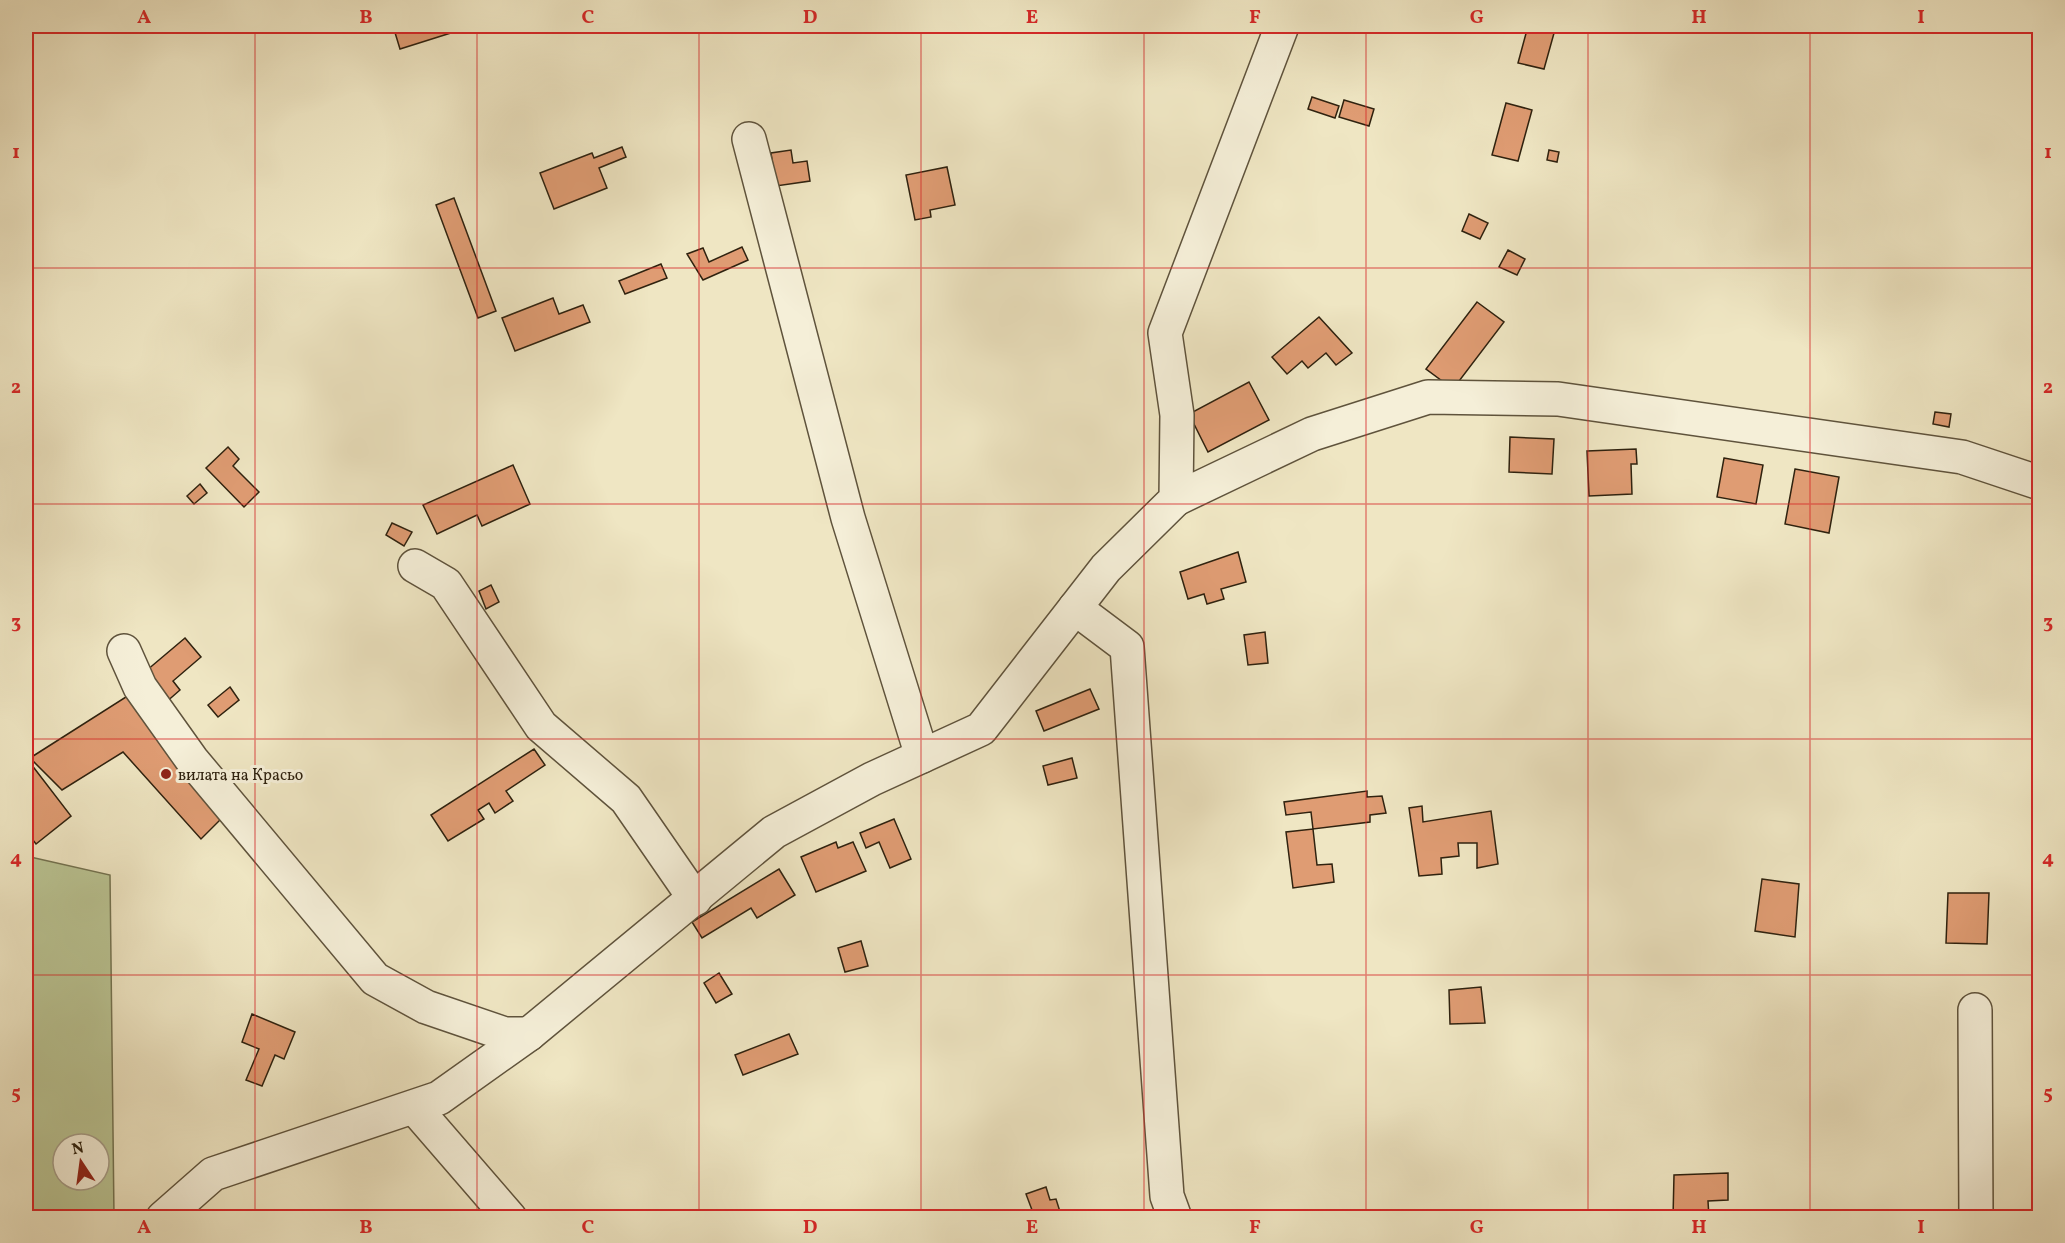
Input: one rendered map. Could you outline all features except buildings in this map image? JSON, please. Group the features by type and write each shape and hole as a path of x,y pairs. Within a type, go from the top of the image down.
{"street":[{"path":"1176,499 1178,415 1166,333 1282,26"},
{"path":"749,139 848,518 922,756"},
{"path":"163,1218 213,1174 439,1098 529,1034 774,832 872,779 981,729 1106,568 1176,499 1312,434 1428,397 1569,401 1962,457 2040,483"},
{"path":"415,566 446,584 541,726 626,799 695,899"},
{"path":"1075,608 1127,647 1167,1196 1175,1218"},
{"path":"124,651 140,687 192,760 375,979 426,1007 505,1034 529,1034"},
{"path":"1975,1010 1976,1218"},
{"path":"414,1107 510,1218"}],"green space":[{"path":"26,856 110,875 114,1217 26,1217"}],"place":[{"name":"вилата на Красьо","path":"166,774"}]}
